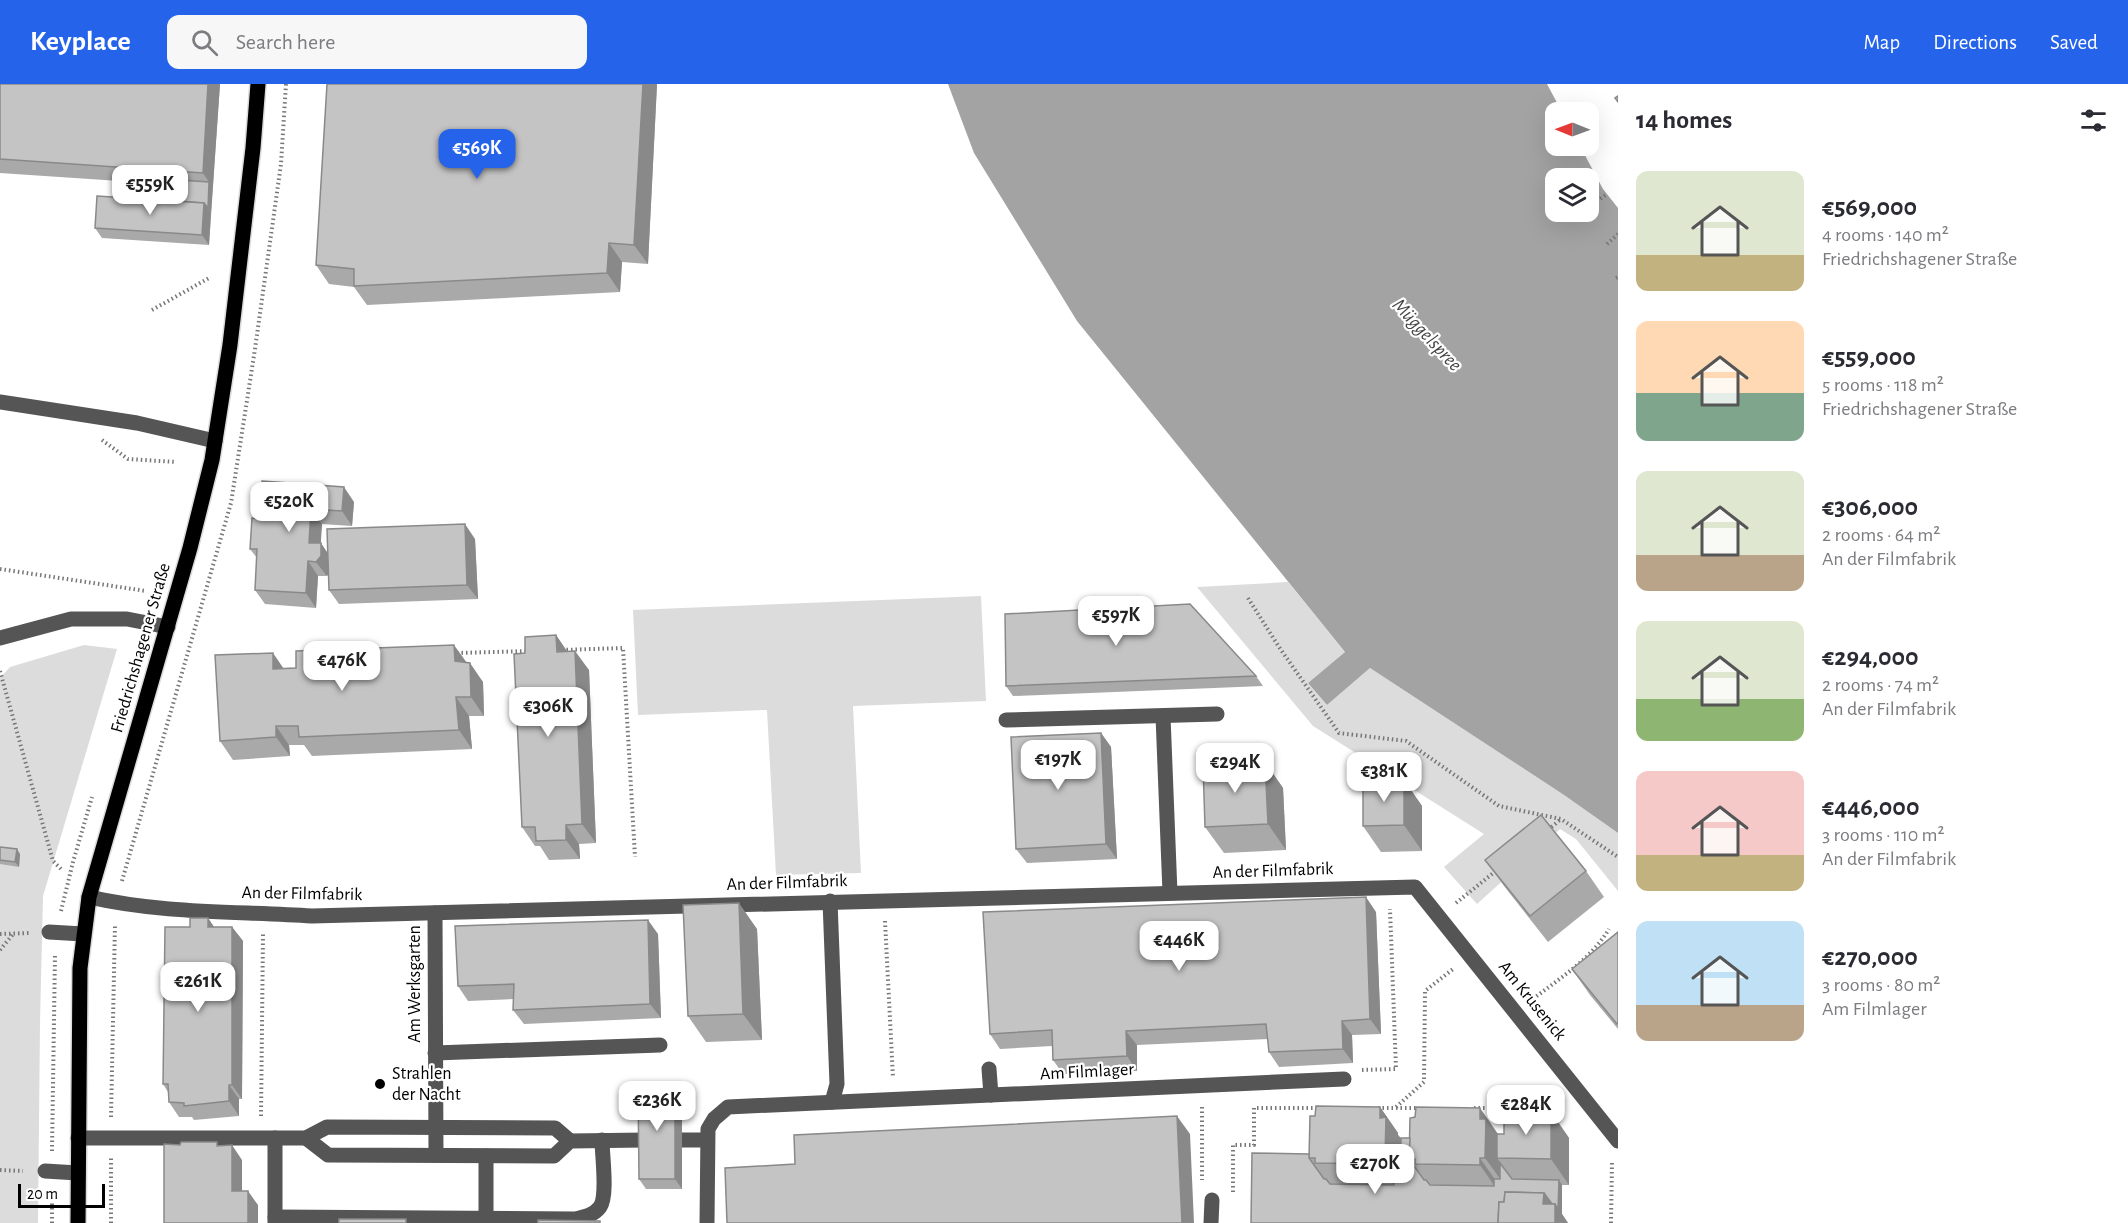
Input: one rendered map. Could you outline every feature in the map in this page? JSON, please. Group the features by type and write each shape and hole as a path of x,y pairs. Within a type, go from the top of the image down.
{"main road":[{"name":"Friedrichshagener Straße","path":"78,1223 80,968 89,897 190,548 215,441 230,345 253,148 258,84"}],"street":[{"path":"0,402 137,423 215,441"},
{"path":"0,638 71,619 128,619 168,627"},
{"path":"1006,720 1217,714"},
{"path":"1163,716 1170,893"},
{"name":"An der Filmfabrik","path":"89,897 167,910 263,912 312,916 1415,887"},
{"name":"Am Krusenick","path":"1415,887 1615,1137"},
{"path":"830,901 837,1084 832,1102"},
{"name":"Am Werksgarten","path":"435,913 436,1155"},
{"path":"49,932 84,934"},
{"path":"435,1053 660,1045"},
{"path":"989,1070 991,1095"},
{"name":"Am Filmlager","path":"707,1223 708,1129 714,1119 728,1107 1344,1079"},
{"path":"78,1138 306,1138 327,1127 435,1127 555,1128 570,1141"},
{"path":"268,1138 275,1220 575,1219 589,1216 601,1206 603,1195 602,1140"},
{"path":"306,1138 328,1155 486,1156 554,1156 570,1141 645,1140"},
{"path":"681,1140 707,1140"},
{"path":"486,1156 486,1219"},
{"path":"45,1172 78,1173"},
{"path":"1211,1223 1212,1200"}],"path":[{"path":"111,1223 114,934 118,903 126,863 231,503 281,164 286,84"},
{"path":"1599,200 1607,194"},
{"path":"1607,244 1618,234"},
{"path":"152,310 208,278"},
{"path":"0,569 146,591"},
{"path":"1248,598 1339,733 1406,741 1499,806 1561,819 1618,857"},
{"path":"552,650 623,648 635,857"},
{"path":"446,653 540,650"},
{"path":"0,671 53,861 63,871"},
{"path":"1544,833 1561,819"},
{"path":"1439,917 1500,868"},
{"path":"1344,1079 1351,1071 1396,1069 1389,887"},
{"path":"884,900 894,1100"},
{"path":"263,912 268,1138"},
{"path":"1516,1012 1585,958 1601,943 1609,929"},
{"path":"0,934 49,932"},
{"path":"0,950 14,933"},
{"path":"1395,1108 1424,1082 1425,991 1470,956"},
{"path":"1233,1196 1233,1146 1254,1145 1254,1108 1324,1108"},
{"path":"1372,1108 1418,1108"},
{"path":"1465,1108 1592,1108"},
{"path":"1611,1223 1615,1137"}],"shaded area":[{"path":"1288,582 1345,652 1308,683 1327,705 1370,668 1618,833 1618,891 1576,839 1560,829 1477,904 1444,867 1484,834 1313,726 1197,587"},
{"path":"981,596 986,701 853,706 861,873 776,875 767,710 638,715 633,610"},
{"path":"84,645 117,649 43,896 38,1223 0,1223 0,678 10,667"}],"water":[{"name":"Müggelspree","path":"948,84 1547,84 1557,102 1545,102 1545,156 1585,156 1592,168 1545,168 1545,222 1599,222 1599,182 1618,208 1618,833 1370,668 1327,705 1308,683 1345,652 1077,321 974,153"}],"building":[{"path":"0,84 208,84 203,173 0,159"},
{"path":"327,84 643,84 634,245 609,243 607,273 354,286 354,269 316,265"},
{"path":"179,180 209,182 208,208 204,203 178,201"},
{"path":"97,196 204,203 202,235 95,228"},
{"path":"262,481 344,487 342,511 311,509 309,543 321,543 321,556 316,562 308,561 306,593 255,590 257,549 250,549 252,518 260,519"},
{"path":"465,524 467,585 329,590 327,529"},
{"path":"1190,604 1256,676 1006,686 1005,614"},
{"path":"556,635 557,652 575,651 582,824 566,825 566,840 536,841 535,827 522,827 514,654 525,653 525,637"},
{"path":"454,645 455,661 470,663 471,697 456,697 459,730 299,737 298,726 276,726 276,737 220,741 215,655 273,653 273,669 296,668 296,651"},
{"path":"1101,733 1106,844 1016,849 1011,737"},
{"path":"1265,762 1268,824 1205,827 1203,764"},
{"path":"1404,780 1404,825 1363,826 1363,781"},
{"path":"1541,815 1586,871 1530,916 1485,860"},
{"path":"0,847 17,849 15,862 0,860"},
{"path":"1366,897 1370,1019 1342,1021 1343,1049 1269,1052 1266,1024 1126,1031 1127,1056 1053,1060 1052,1030 990,1034 983,912"},
{"path":"739,903 743,1014 688,1016 683,905"},
{"path":"190,918 208,918 208,927 232,927 232,1085 229,1085 229,1101 184,1106 184,1103 169,1102 168,1084 163,1084 165,927 190,927"},
{"path":"648,920 650,1004 513,1010 514,984 458,986 455,926"},
{"path":"1618,932 1618,1023 1617,1024 1572,969"},
{"path":"638,1085 675,1085 675,1179 639,1179"},
{"path":"1316,1106 1380,1107 1380,1118 1386,1117 1385,1157 1379,1156 1379,1164 1315,1163 1315,1158 1309,1158 1310,1116 1315,1116"},
{"path":"1416,1107 1480,1108 1480,1119 1486,1119 1485,1158 1480,1158 1480,1165 1415,1164 1415,1159 1409,1159 1410,1118 1415,1117"},
{"path":"1504,1111 1551,1112 1551,1159 1497,1158 1497,1134 1504,1134"},
{"path":"1177,1116 1182,1223 727,1223 725,1168 795,1164 794,1135"},
{"path":"1401,1138 1410,1138 1409,1159 1430,1185 1494,1186 1494,1179 1500,1179 1500,1163 1512,1179 1559,1180 1558,1209 1544,1193 1505,1192 1504,1202 1499,1202 1498,1223 1251,1223 1252,1153 1309,1154 1309,1158 1330,1184 1394,1185 1394,1177 1400,1178"},
{"path":"181,1142 217,1142 217,1146 232,1145 232,1191 248,1191 248,1223 164,1223 164,1144 180,1145"},
{"path":"1505,1192 1544,1193 1543,1204 1555,1204 1555,1223 1498,1223 1499,1202 1504,1202"},
{"path":"339,1219 406,1219 406,1223 339,1223"},
{"path":"538,1220 600,1221 600,1223 538,1223"}],"place":[{"name":"Strahlen der Nacht","path":"380,1084"}]}
